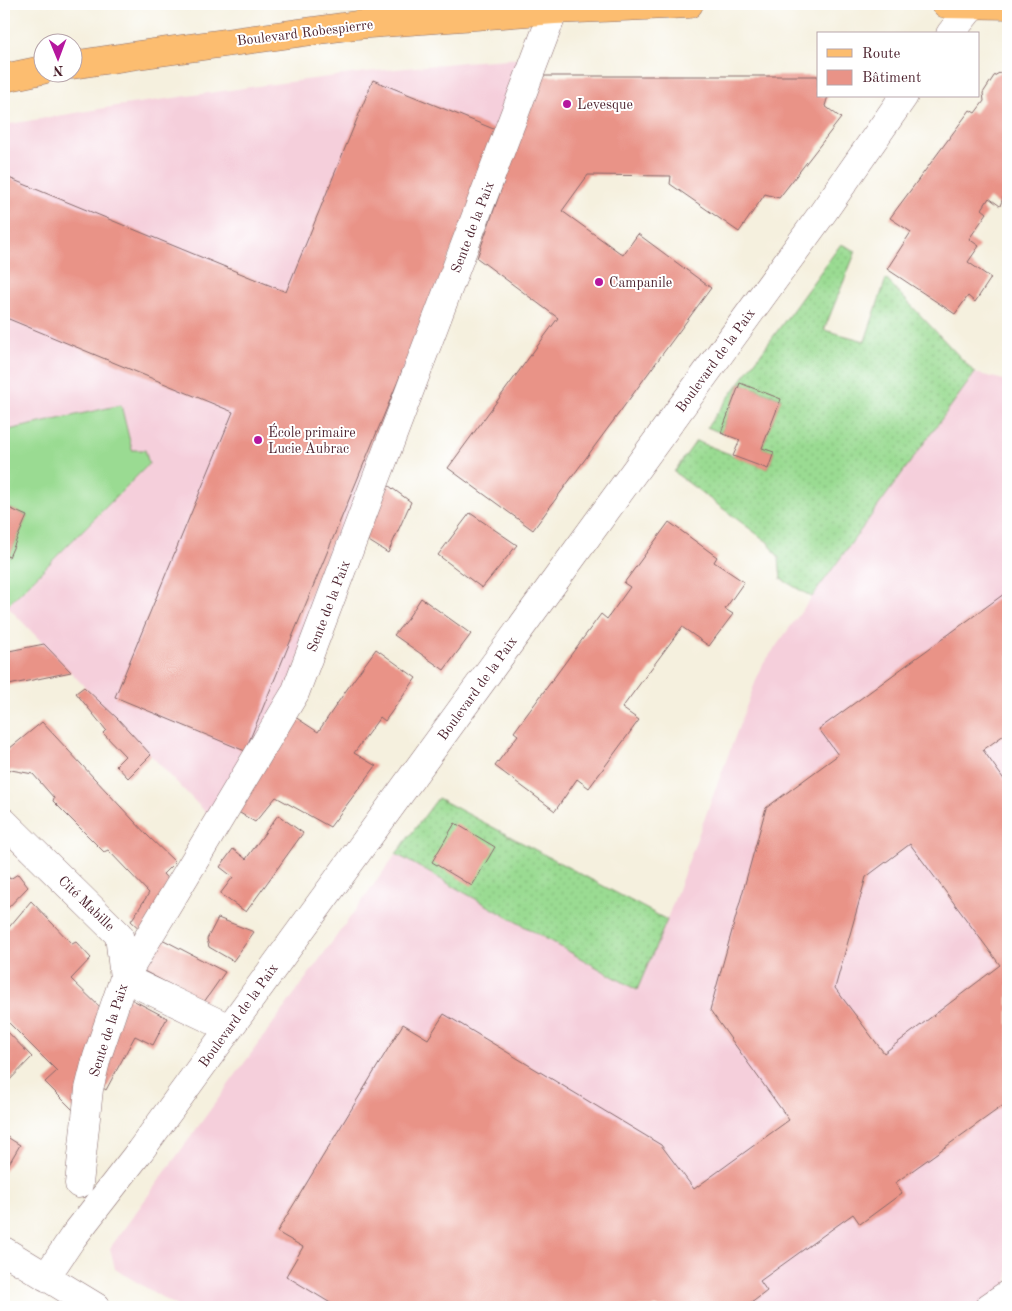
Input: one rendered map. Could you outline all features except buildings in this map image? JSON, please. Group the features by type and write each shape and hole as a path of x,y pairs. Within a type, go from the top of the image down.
{"main road":[{"name":"Boulevard Robespierre","path":"82,64 147,53 356,25 554,10 689,4"},
{"path":"946,4 1008,5"},
{"path":"4,78 32,72"}],"street":[{"path":"952,32 974,4"},
{"name":"Sente de la Paix","path":"79,1184 90,1089 97,1058 124,978 295,693 554,10"},
{"name":"Boulevard de la Paix","path":"46,1277 73,1237 140,1151 824,211 903,98"},
{"name":"Cité Mabille","path":"4,822 119,935 124,978"},
{"path":"124,978 229,1028"},
{"path":"4,1252 96,1307"},
{"path":"990,1307 1008,1294"}],"shaded area":[{"name":"École primaire Lucie Aubrac","path":"523,58 284,698 213,820 7,606 149,464 132,450 121,405 4,431 4,125 117,106 258,86 367,72"},
{"path":"975,373 1008,381 1008,1307 178,1307 115,1269 110,1248 396,854 637,990 667,919 761,667"}],"green space":[{"path":"841,244 856,251 824,330 865,341 886,279 975,373 812,597 781,579 779,558 769,543 674,472 696,441 768,469 774,452 762,448 781,398 740,383 721,433 707,427"},
{"path":"121,405 132,450 145,450 149,464 7,606 4,603 4,561 9,557 27,516 4,506 4,431"},
{"path":"438,798 667,920 637,990 396,854"}],"place":[{"name":"Levesque","path":"567,104"},
{"name":"Campanile","path":"599,282"},
{"name":"École primaire Lucie Aubrac","path":"258,440"}]}
